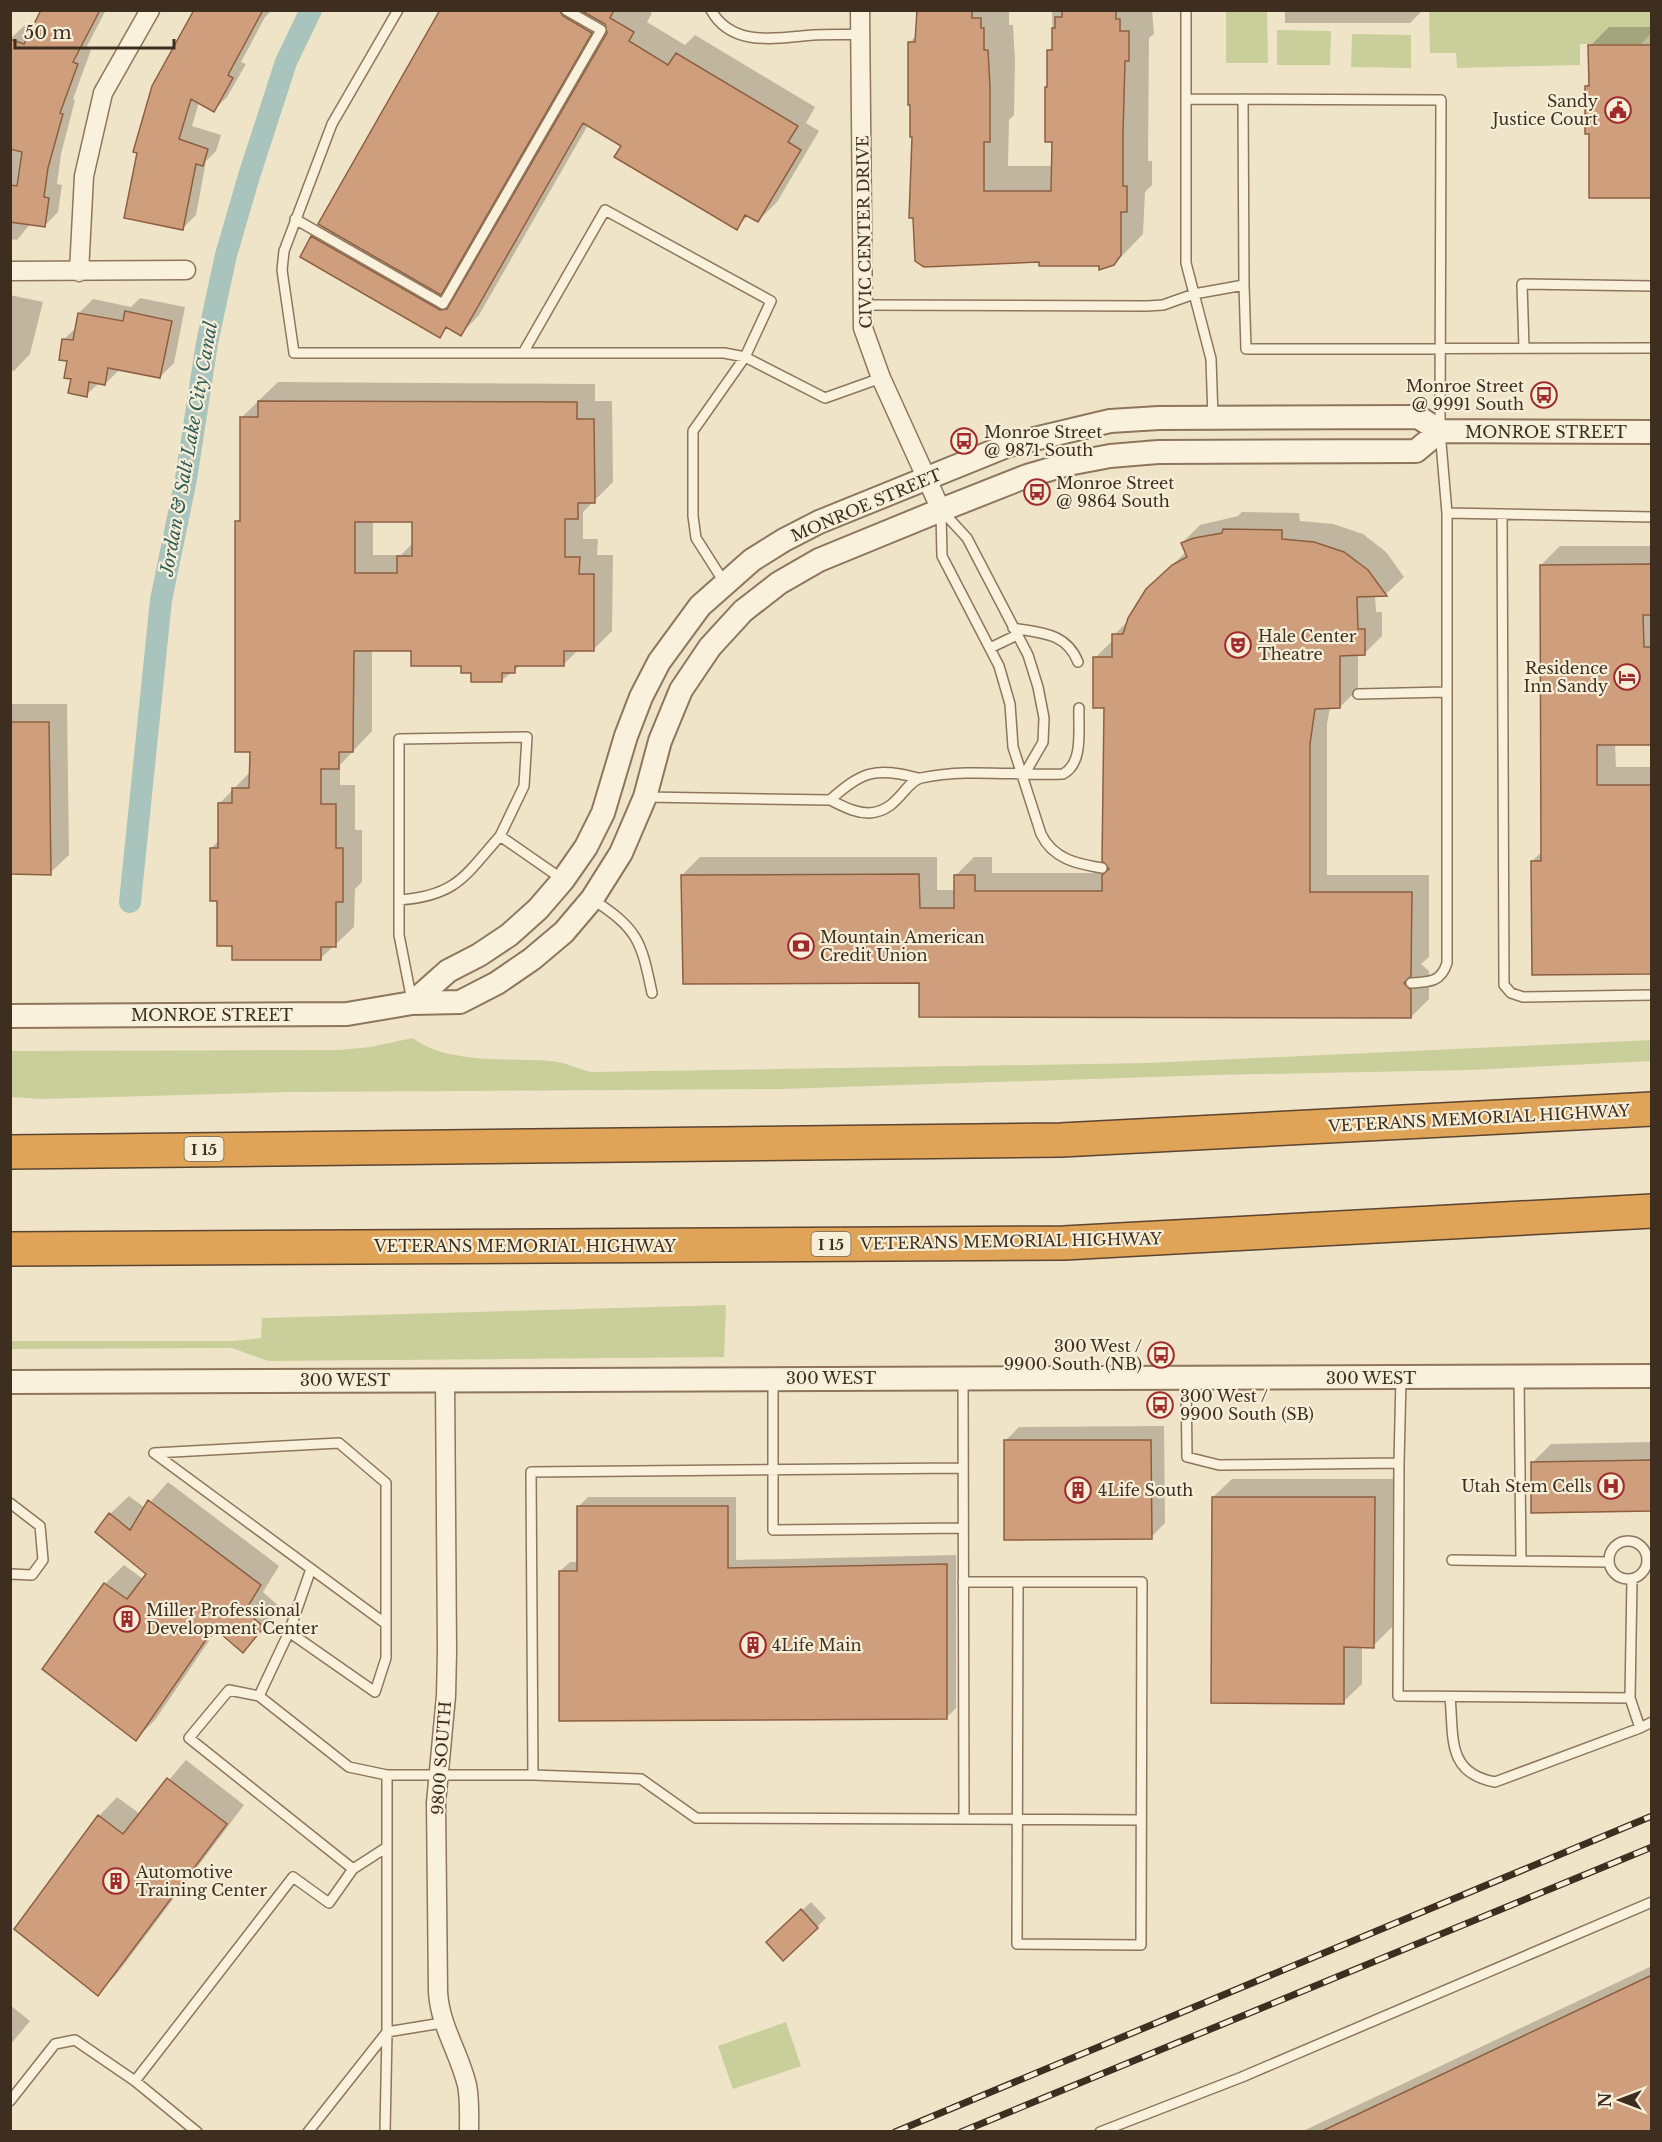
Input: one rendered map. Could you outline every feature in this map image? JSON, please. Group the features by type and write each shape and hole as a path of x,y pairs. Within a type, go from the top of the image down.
{"highway":[{"name":"VETERANS MEMORIAL HIGHWAY","path":"10,1152 1061,1140 1652,1109"},
{"name":"VETERANS MEMORIAL HIGHWAY","path":"10,1249 1064,1243 1652,1211"}],"street":[{"path":"80,272 84,176 103,93 150,10"},
{"name":"CIVIC CENTER DRIVE","path":"860,10 863,328 881,378 941,510"},
{"path":"10,271 186,270"},
{"name":"MONROE STREET","path":"412,1003 448,971 478,955 509,934 538,909 563,880 586,847 603,813 626,736 641,697 659,662 700,606 724,582 784,540 1009,445 1058,431 1110,421 1418,417 1440,431 1652,432"},
{"name":"MONROE STREET","path":"10,1016 347,1014 412,1003 460,1002 497,983 532,959 564,932 592,899 621,853 645,797 660,741 681,690 710,647 743,611 779,583 819,560 1028,476 1110,456 1158,452 1416,451 1440,431"},
{"name":"300 WEST","path":"10,1382 1652,1376"},
{"name":"9800 SOUTH","path":"445,1379 446,1662 436,1803 438,1992 442,2023 455,2050 467,2086 469,2132"}],"lane":[{"path":"398,10 332,124 284,250 282,270 294,353 724,353 745,357 825,398 881,378"},
{"path":"295,219 443,304 602,30 566,10"},
{"path":"711,10 724,27 741,36 762,39 861,34"},
{"path":"1186,10 1186,263 1211,359 1213,418"},
{"path":"1187,99 1441,100 1440,431 1447,513 1447,963 1443,975 1432,982 1411,983"},
{"path":"1243,99 1246,349 1652,348"},
{"path":"523,353 605,210 771,301 745,357 693,430 693,516 696,538 724,582"},
{"path":"1524,348 1522,284 1652,286"},
{"path":"863,305 1147,306 1162,305 1194,294 1244,285"},
{"path":"941,510 966,538 1028,655 1044,718 1043,742 1024,775"},
{"path":"941,510 942,556 999,666 1010,704 1013,747 1046,845 1076,864 1102,868"},
{"path":"1447,513 1652,517"},
{"path":"1502,514 1504,985 1511,993 1523,997 1652,995"},
{"path":"990,648 1015,632 1054,635 1066,642 1078,662"},
{"path":"1359,693 1446,692"},
{"path":"830,800 865,774 875,771 892,771 918,778 988,773 1063,774 1072,769 1076,760 1078,708"},
{"path":"399,900 425,898 443,892 461,881 500,836 524,786 527,737 399,739 399,900 399,935 412,1003"},
{"path":"645,797 830,800 850,810 868,813 885,810 918,778"},
{"path":"500,836 563,880"},
{"path":"592,899 621,918 643,949 652,993"},
{"path":"963,1377 964,1819"},
{"path":"1186,1377 1187,1457 1219,1465 1399,1463"},
{"path":"1401,1377 1398,1696 1630,1698"},
{"path":"1519,1377 1521,1561"},
{"path":"773,1379 773,1530 963,1528"},
{"path":"289,1632 375,1692 386,1658 386,1624 386,1483 339,1443 154,1453 386,1624"},
{"path":"533,1774 531,1472 962,1467"},
{"path":"10,1503 40,1526 43,1560 32,1575 10,1574"},
{"path":"1626,1541 1640,1545 1647,1557 1644,1571 1632,1579 1616,1576 1609,1562 1613,1548 1626,1541"},
{"path":"1452,1560 1609,1562"},
{"path":"259,1696 289,1632 311,1569"},
{"path":"1632,1579 1630,1698 1640,1728"},
{"path":"963,1582 1018,1582 1142,1582 1141,1945 1017,1944 1018,1582"},
{"path":"353,1869 189,1738 229,1690 259,1696 349,1767 387,1774 533,1774 641,1779 696,1818 1141,1820"},
{"path":"1450,1697 1456,1756 1472,1776 1495,1782 1652,1722"},
{"path":"385,2132 387,1774"},
{"path":"135,2081 293,1877 329,1903 353,1869 387,1848"},
{"path":"1100,2132 1242,2077 1652,1902"},
{"path":"308,2132 387,2032 442,2023"},
{"path":"10,2101 55,2044 75,2040 135,2081 197,2132"}],"green space":[{"path":"1226,11 1267,11 1268,63 1226,63"},
{"path":"1429,11 1651,11 1651,33 1641,44 1580,44 1580,65 1457,68 1456,53 1430,53"},
{"path":"1277,30 1331,31 1330,65 1277,65"},
{"path":"1352,34 1411,35 1411,68 1351,67"},
{"path":"413,1038 426,1046 460,1056 555,1062 591,1072 1148,1063 1651,1040 1652,1061 1469,1070 1214,1075 780,1089 288,1092 41,1099 11,1097 11,1051 339,1050 370,1047"},
{"path":"726,1305 724,1357 268,1361 232,1348 11,1349 11,1341 233,1341 261,1338 262,1318"},
{"path":"786,2022 801,2066 733,2089 718,2046"}],"building":[{"path":"41,10 100,10 73,62 78,64 60,113 63,114 48,168 44,197 49,198 45,227 10,222 10,185 17,186 22,152 10,149 10,39 24,44"},
{"path":"194,10 263,10 228,75 233,78 214,112 191,99 179,139 208,149 203,166 196,164 183,230 124,218 137,153 133,152 152,86"},
{"path":"440,10 559,10 563,16 592,33 441,295 318,224"},
{"path":"580,10 614,10 610,18 634,32 629,41 668,65 676,53 798,126 788,142 801,150 758,222 745,215 737,230 614,157 621,146 583,123 461,336 446,327 440,338 300,257 311,236 440,310 447,309 607,33 605,24"},
{"path":"917,10 972,10 972,18 981,18 981,28 984,28 984,50 988,50 990,87 990,142 984,142 984,191 1051,191 1052,142 1045,142 1045,87 1047,87 1047,50 1052,50 1052,28 1055,28 1055,17 1062,17 1062,10 1116,10 1116,19 1120,19 1120,31 1129,31 1129,61 1125,61 1123,134 1123,186 1127,186 1127,212 1121,212 1121,255 1114,265 1099,270 1099,266 1039,266 1039,262 924,267 915,261 913,218 909,218 912,137 910,137 910,105 908,105 908,42 915,42"},
{"name":"Sandy Justice Court","path":"1588,45 1652,45 1652,198 1589,198 1589,134 1585,134 1585,86 1589,86"},
{"path":"125,311 172,321 160,378 108,368 105,385 89,382 87,397 68,393 71,379 64,378 67,361 59,360 62,339 73,340 78,313 123,321"},
{"path":"258,401 577,402 577,419 594,419 595,503 578,503 578,519 565,519 565,557 580,557 579,574 594,574 594,651 564,651 564,666 515,666 515,673 502,673 502,682 471,682 471,673 461,673 461,666 411,666 411,651 354,651 353,752 339,752 339,769 321,769 321,804 336,804 336,848 343,848 343,902 336,902 336,947 321,947 321,960 232,960 232,946 217,946 217,901 210,901 210,848 218,848 218,803 232,803 232,788 249,788 250,752 235,752 235,521 240,521 240,417 258,417","holes":["355,522 412,522 412,556 397,556 397,573 355,573"]},
{"path":"1223,529 1282,530 1282,539 1314,542 1344,552 1368,570 1387,596 1357,597 1358,629 1365,629 1365,655 1340,656 1340,708 1315,709 1310,744 1310,892 1412,892 1411,976 1404,983 1411,990 1411,1018 919,1017 919,983 683,984 681,875 919,874 920,908 954,908 954,875 975,875 975,891 1102,891 1102,875 1109,869 1102,861 1104,708 1093,708 1093,657 1112,657 1112,634 1123,634 1128,618 1146,589 1172,565 1187,557 1181,543 1222,533"},
{"path":"1652,564 1652,615 1643,615 1644,647 1652,647 1652,745 1597,745 1597,785 1652,785 1652,974 1532,975 1531,861 1541,861 1540,565"},
{"path":"10,722 49,722 51,875 10,874"},
{"name":"4Life South","path":"1004,1440 1151,1440 1152,1539 1004,1540"},
{"path":"1652,1460 1652,1511 1531,1513 1531,1462"},
{"path":"1212,1497 1375,1497 1374,1648 1344,1647 1344,1704 1211,1703"},
{"name":"Miller Professional Development Center","path":"148,1500 261,1585 245,1611 264,1627 243,1653 214,1628 136,1741 42,1669 104,1583 127,1599 146,1574 95,1532 109,1513 130,1530"},
{"name":"4Life Main","path":"577,1506 728,1506 728,1568 947,1564 947,1719 559,1721 559,1571 577,1571"},
{"name":"Automotive Training Center","path":"167,1778 227,1824 98,1996 14,1929 98,1815 123,1834"},
{"path":"801,1909 818,1928 783,1961 766,1942"},
{"path":"1652,1975 1652,2132 1320,2132"}],"waterway":[{"name":"Jordan & Salt Lake City Canal","path":"130,902 161,600 186,479 207,343 226,255 249,176 286,62 311,10"}],"railway":[{"path":"895,2132 1652,1816"},
{"path":"961,2132 1652,1847"}],"place":[{"name":"Sandy Justice Court","path":"1618,110"},
{"name":"Monroe Street @ 9991 South","path":"1544,395"},
{"name":"Monroe Street @ 9871 South","path":"964,441"},
{"name":"Monroe Street @ 9864 South","path":"1037,492"},
{"name":"Hale Center Theatre","path":"1238,645"},
{"name":"Residence Inn Sandy","path":"1627,677"},
{"name":"Mountain American Credit Union","path":"801,946"},
{"name":"300 West / 9900 South (NB)","path":"1161,1355"},
{"name":"300 West / 9900 South (SB)","path":"1160,1405"},
{"name":"Utah Stem Cells","path":"1611,1486"},
{"name":"4Life South","path":"1078,1490"},
{"name":"Miller Professional Development Center","path":"127,1619"},
{"name":"4Life Main","path":"753,1645"},
{"name":"Automotive Training Center","path":"116,1881"}]}
